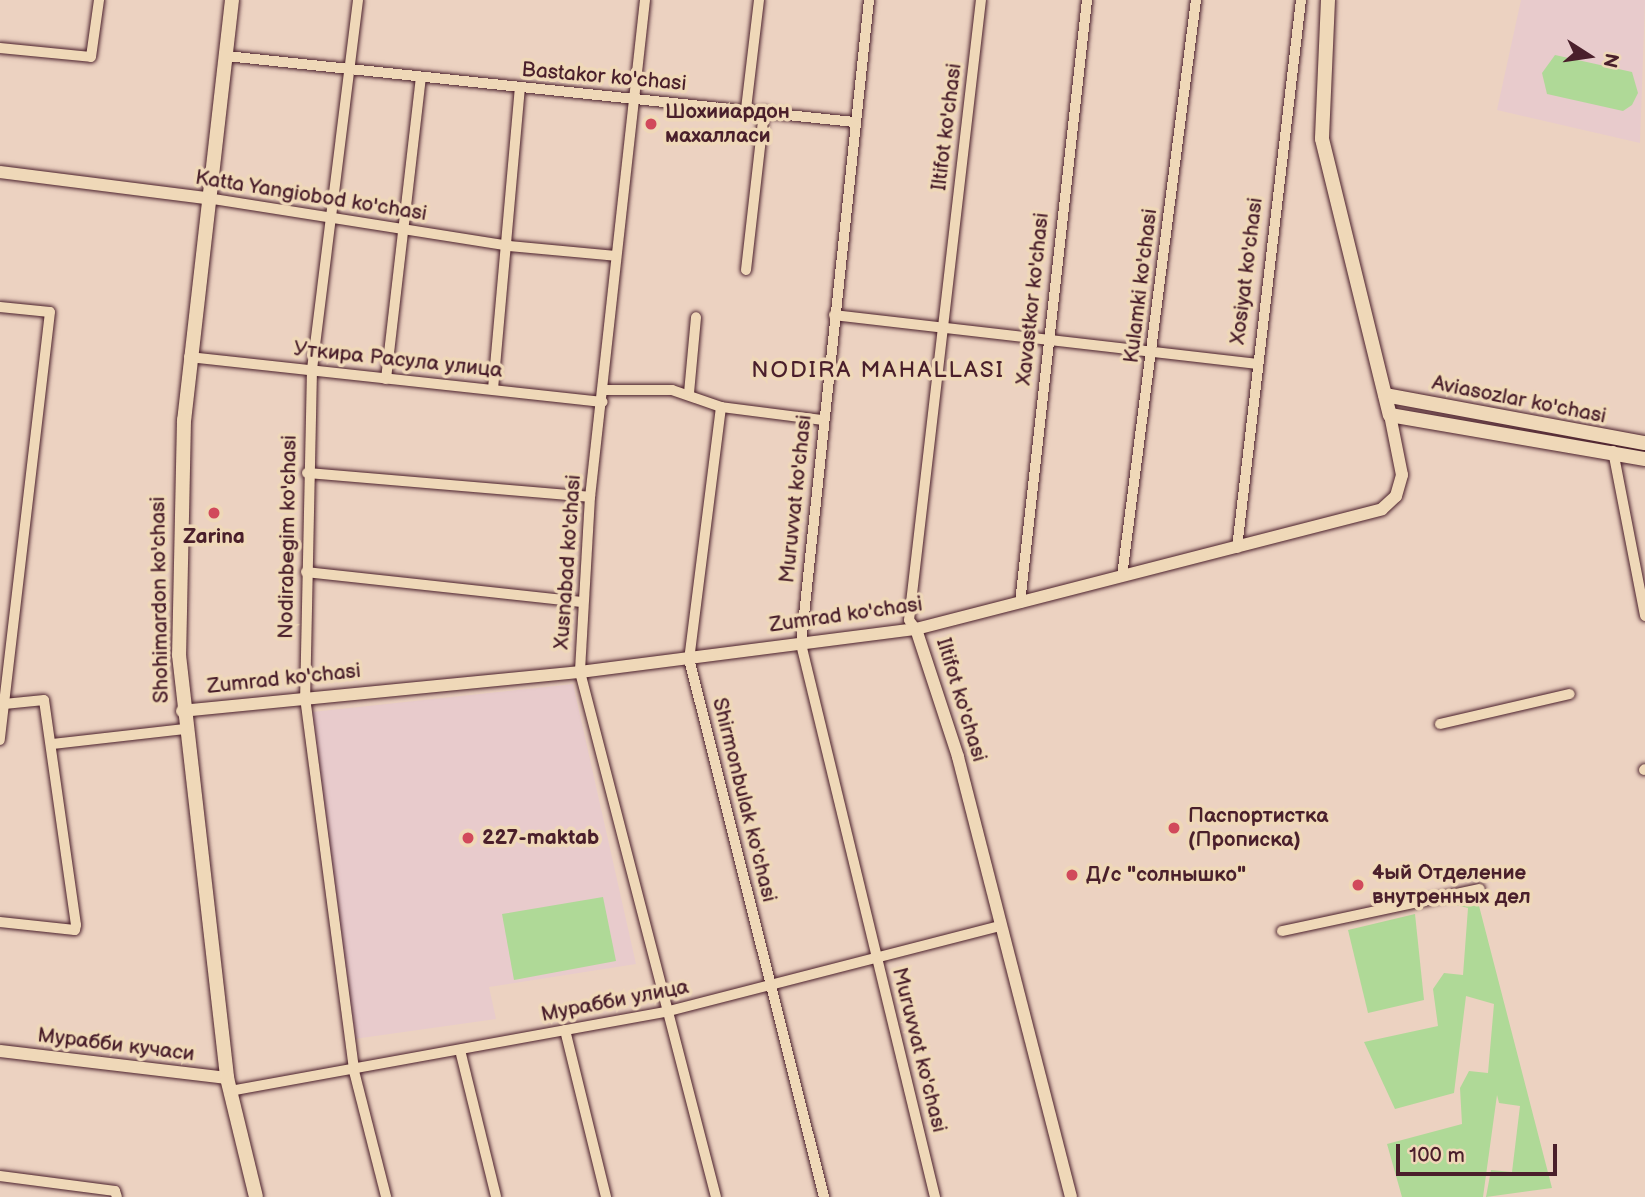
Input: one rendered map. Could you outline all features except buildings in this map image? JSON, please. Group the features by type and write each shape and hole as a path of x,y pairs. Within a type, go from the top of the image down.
{"main road":[{"name":"Shohimardon ko'chasi","path":"232,0 206,198 189,357 178,539 184,729 229,1084 257,1197"},
{"path":"1328,0 1322,139 1385,395"},
{"name":"Zumrad ko'chasi","path":"1385,395 1390,415"},
{"name":"Aviasozlar ko'chasi","path":"1385,395 1615,440 1645,443"},
{"name":"Aviasozlar ko'chasi","path":"1390,415 1645,459"}],"street":[{"path":"0,48 91,57 99,0"},
{"name":"Nodirabegim ko'chasi","path":"358,0 327,217 312,369 307,473 305,697 354,1071 386,1197"},
{"name":"Xusnabad ko'chasi","path":"645,0 616,256 605,390 590,497 580,602 580,672 716,1197"},
{"path":"746,109 759,0"},
{"name":"Muruvvat ko'chasi","path":"869,0 822,420 801,644 935,1197"},
{"name":"Iltifot ko'chasi","path":"981,0 909,620 916,629 958,757 1070,1197"},
{"name":"Xavastkor ko'chasi","path":"1020,603 1087,0"},
{"name":"Kulamki ko'chasi","path":"1122,576 1153,355 1196,0"},
{"name":"Xosiyat ko'chasi","path":"1237,548 1301,0"},
{"name":"Bastakor ko'chasi","path":"226,55 349,71 855,122"},
{"path":"386,379 406,230 421,78"},
{"path":"493,389 509,246 520,89"},
{"path":"746,270 764,111"},
{"name":"Katta Yangiobod ko'chasi","path":"0,172 206,198 509,246 616,256"},
{"path":"0,307 51,312 0,740"},
{"path":"834,315 1153,355 1257,364"},
{"path":"689,393 696,317"},
{"name":"Уткира Расула улица","path":"189,357 603,402"},
{"path":"605,390 689,393 721,407 822,420"},
{"name":"Shirmonbulak ko'chasi","path":"721,407 689,659 824,1197"},
{"name":"Zumrad ko'chasi","path":"182,711 580,672 916,629 1237,548 1391,503 1402,475 1390,415"},
{"path":"1615,440 1613,455 1645,616"},
{"path":"307,473 590,497"},
{"path":"306,572 580,602"},
{"path":"1440,724 1570,694"},
{"path":"0,922 76,928 53,744 44,700 4,704"},
{"path":"53,744 184,729"},
{"path":"1282,931 1480,890"},
{"name":"Мурабби улица","path":"229,1084 354,1071 670,1012 1001,926"},
{"path":"565,1030 606,1197"},
{"name":"Мурабби кучаси","path":"0,1051 229,1084"},
{"path":"460,1051 496,1197"},
{"path":"0,1176 72,1191 114,1191 117,1197"}],"shaded area":[{"path":"1521,0 1645,0 1640,143 1497,110"},
{"name":"227-maktab","path":"573,684 636,964 489,987 496,1019 354,1039 312,712"}],"green space":[{"path":"1555,55 1632,72 1638,93 1632,105 1623,111 1547,94 1542,73"},
{"path":"603,897 616,961 514,980 502,914"},
{"path":"1477,898 1552,1188 1486,1197 1491,1170 1512,1172 1520,1106 1499,1103 1497,1095 1483,1197 1402,1197 1387,1144 1462,1124 1460,1088 1469,1071 1488,1073 1494,1004 1466,996 1454,1093 1395,1109 1364,1042 1438,1026 1433,989 1444,973 1463,975 1468,908 1447,903"},
{"path":"1415,914 1424,1000 1368,1013 1348,930"}],"place":[{"name":"Шохииардон махалласи","path":"651,124"},
{"name":"Zarina","path":"214,513"},
{"name":"Паспортистка (Прописка)","path":"1174,828"},
{"name":"227-maktab","path":"468,838"},
{"name":"Д/с \"солнышко\"","path":"1072,875"},
{"name":"4ый Отделение внутренных дел","path":"1358,885"}],"district":[{"name":"NODIRA MAHALLASI","path":"878,370"}]}
